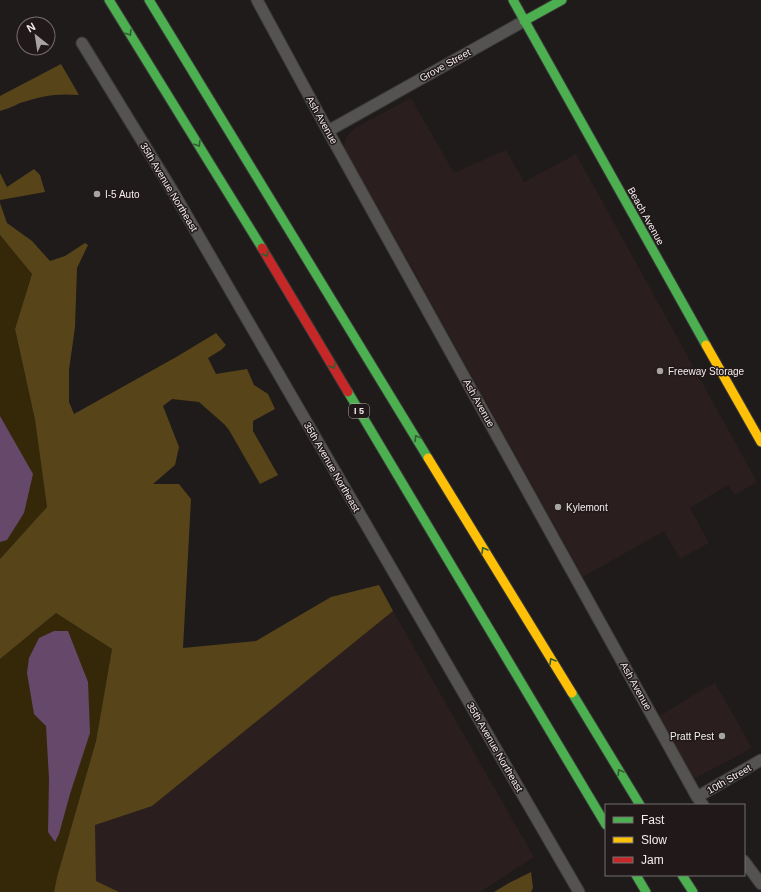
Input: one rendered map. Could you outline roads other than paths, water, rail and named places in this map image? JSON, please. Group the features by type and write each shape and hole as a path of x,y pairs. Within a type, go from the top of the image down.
{"main road":[{"name":"I 5","path":"109,0 252,231 605,822"},
{"path":"149,0 639,804"},
{"name":"Beach Avenue","path":"513,0 761,442"},
{"name":"Grove Street","path":"524,21 562,0"},
{"path":"637,876 646,892"},
{"path":"683,876 693,892"}],"street":[{"name":"Ash Avenue","path":"256,0 700,801"},
{"name":"Grove Street","path":"328,131 524,21"},
{"name":"35th Avenue Northeast","path":"82,44 172,190 579,892"},
{"name":"10th Street","path":"700,801 761,760"},
{"path":"745,862 761,884"}],"place":[{"name":"I-5 Auto","path":"97,194"},
{"name":"Freeway Storage","path":"660,371"},
{"name":"Kylemont","path":"558,507"},
{"name":"Pratt Pest","path":"722,736"}]}
